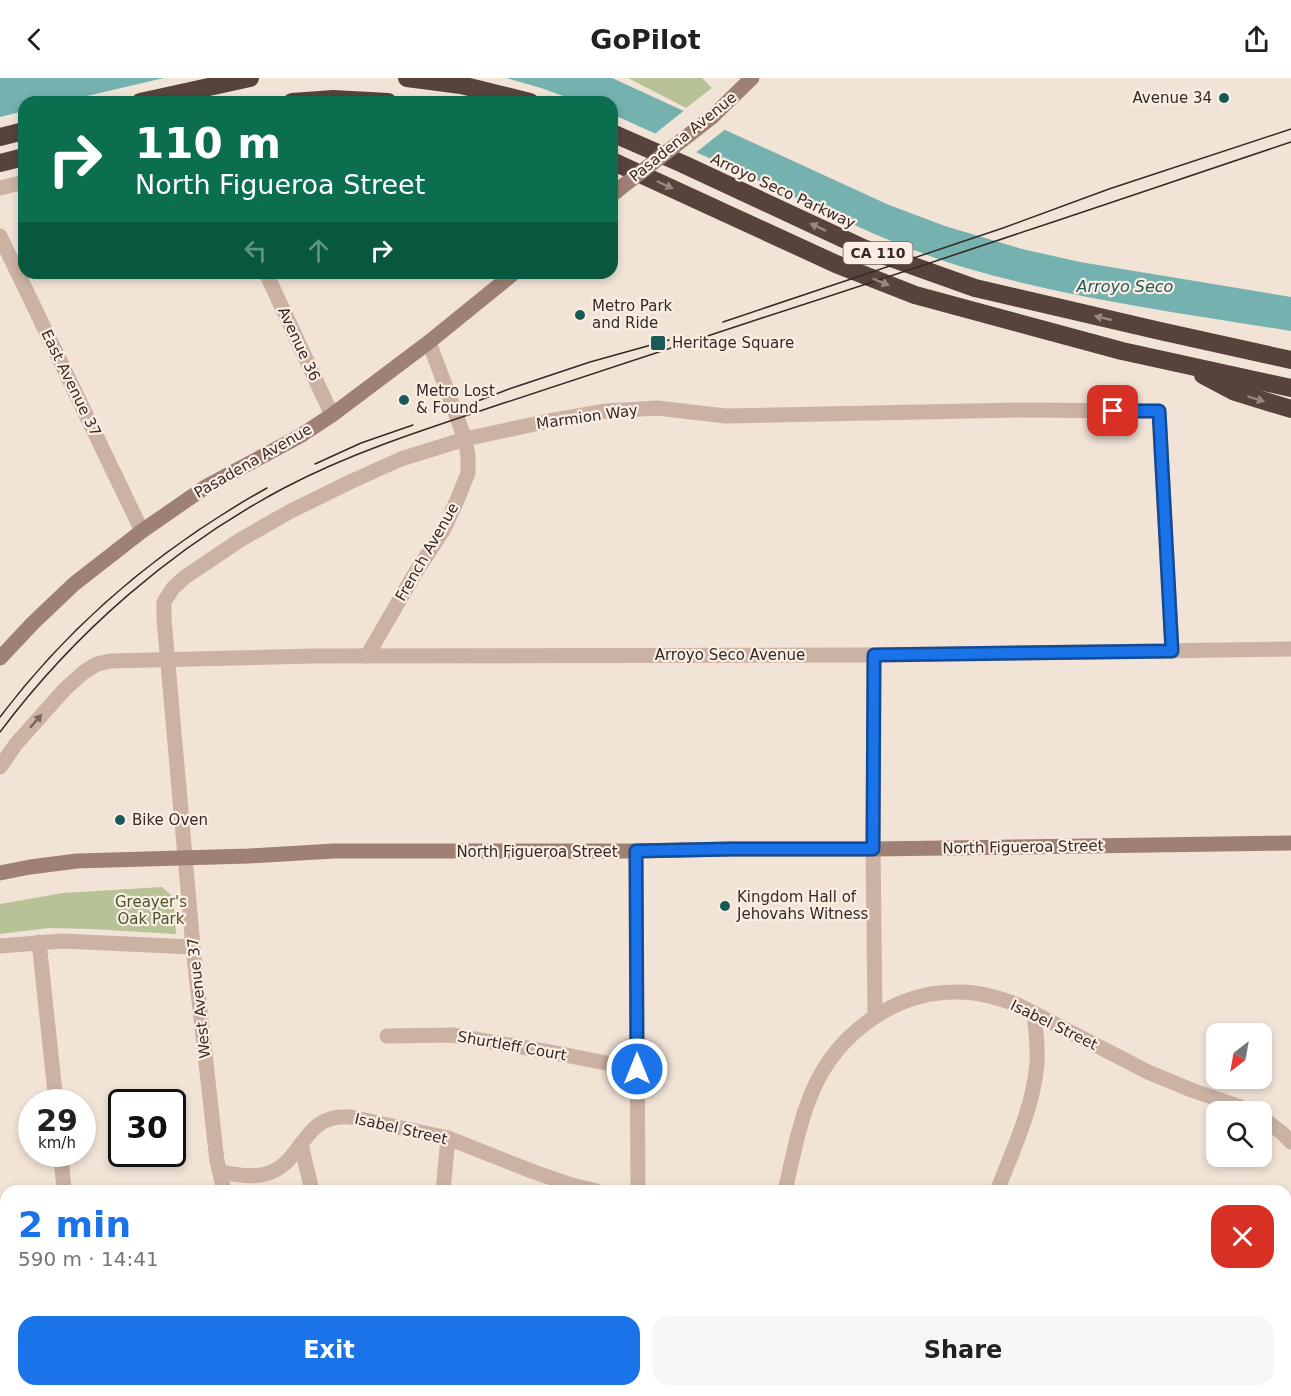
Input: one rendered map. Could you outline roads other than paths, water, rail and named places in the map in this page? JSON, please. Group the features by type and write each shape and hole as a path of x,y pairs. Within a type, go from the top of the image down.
{"highway":[{"path":"168,96 250,78"},
{"path":"407,78 461,85 506,96"},
{"path":"0,137 18,132"},
{"name":"Arroyo Seco Parkway","path":"618,136 863,248 975,288 1160,332 1291,360"},
{"path":"0,163 18,158"},
{"name":"CA 110","path":"618,164 836,264 915,295 1122,351 1291,388"},
{"path":"1160,332 1291,352"},
{"path":"1186,365 1235,392 1291,409"}],"main road":[{"name":"Pasadena Avenue","path":"618,189 712,117 752,78"},
{"name":"Pasadena Avenue","path":"0,658 74,584 142,531 207,486 300,436 332,415 429,342 507,279"},
{"name":"North Figueroa Street","path":"0,873 77,861 334,851 636,851 1291,843"}],"street":[{"path":"0,188 18,184"},
{"name":"East Avenue 37","path":"0,236 18,273"},
{"name":"East Avenue 37","path":"21,279 142,531"},
{"name":"Avenue 36","path":"269,279 332,415"},
{"name":"French Avenue","path":"367,656 414,575 444,529 468,473 465,439 429,342"},
{"name":"Marmion Way","path":"168,660 164,602 173,588 185,577 240,540 289,512 401,459 465,439 606,411 657,408 726,416 1159,411 1172,651"},
{"name":"Arroyo Seco Avenue","path":"168,660 313,656 874,655 1291,649"},
{"path":"874,655 875,1016"},
{"path":"0,767 16,744 51,704 84,672 96,664 110,661 168,660"},
{"name":"West Avenue 37","path":"168,660 193,947 217,1161 223,1185"},
{"path":"636,851 638,1185"},
{"path":"0,946 62,941 193,947"},
{"path":"39,942 55,1089"},
{"name":"Isabel Street","path":"786,1185 804,1112 813,1088 839,1048 856,1030 875,1016 896,1005 935,993 976,993 1018,1005 1148,1072 1223,1101"},
{"path":"999,1185 1027,1114 1034,1089 1037,1040 1034,1013"},
{"name":"Shurtleff Court","path":"387,1036 452,1035 637,1069"},
{"name":"Isabel Street","path":"220,1172 254,1176 267,1174 288,1160 319,1123 341,1117 447,1138 572,1185"},
{"path":"1272,1125 1291,1142"},
{"path":"443,1185 447,1138"},
{"path":"301,1144 311,1185"},
{"path":"62,1167 64,1185"}],"water":[{"path":"0,78 164,78 87,96 18,96 18,112 0,117"},
{"name":"Arroyo Seco","path":"506,78 612,78 889,205 945,226 1022,249 1080,262 1291,297 1291,331 1087,297 966,268 874,234 618,117 618,96 563,96"}],"tram line":[{"path":"723,322 1291,129"},
{"path":"0,732 60,660 128,595 165,565 243,511 338,462 450,421 1291,142"},
{"path":"444,414 590,362 669,340"},
{"path":"315,464 361,443 413,425"},
{"path":"0,717 57,649 122,589 192,535 267,488"}],"place":[{"name":"Avenue 34","path":"1224,98"},
{"name":"Metro Park and Ride","path":"580,315"},
{"name":"Heritage Square","path":"658,343"},
{"name":"Metro Lost & Found","path":"404,400"},
{"name":"Bike Oven","path":"120,820"},
{"name":"Kingdom Hall of Jehovahs Witness","path":"725,906"}],"park label":[{"name":"Greayer's Oak Park","path":"151,910"}]}
